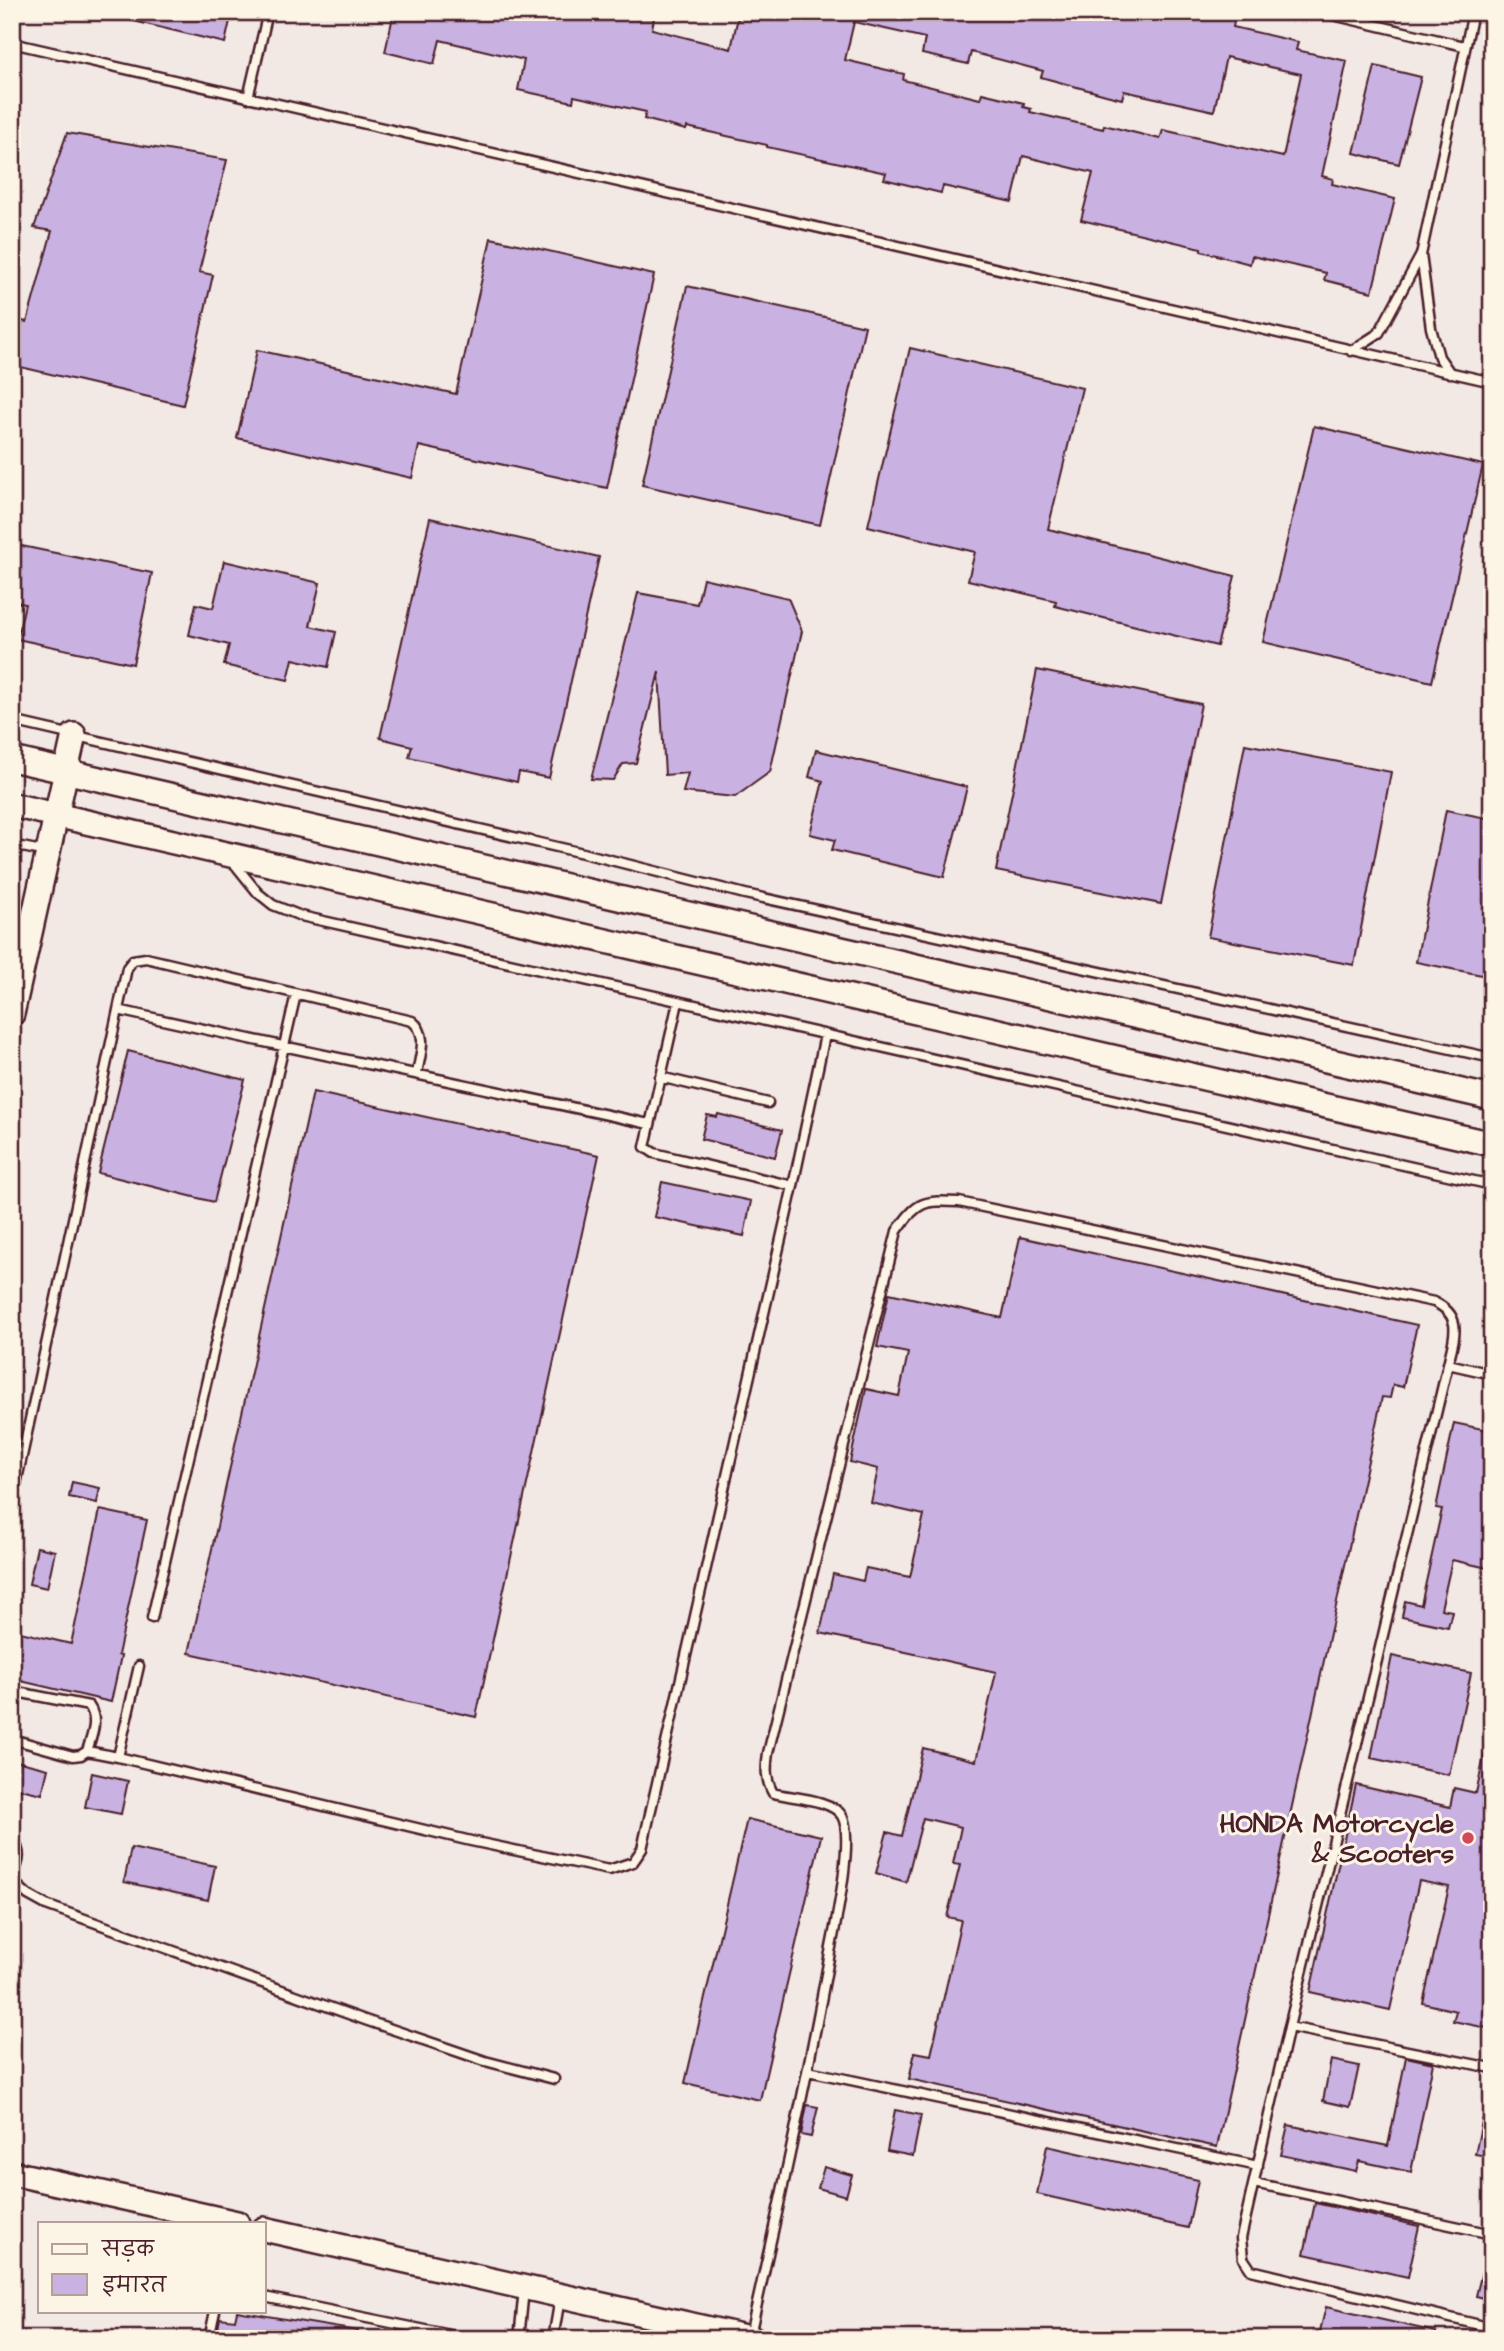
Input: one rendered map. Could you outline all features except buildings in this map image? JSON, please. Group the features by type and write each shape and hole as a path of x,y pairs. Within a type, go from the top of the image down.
{"street":[{"path":"12,1014 21,932 48,852 74,735"},
{"path":"12,759 1492,1098"},
{"path":"12,805 1492,1144"},
{"path":"12,2173 231,2222"},
{"path":"266,2229 752,2338"}],"lane":[{"path":"248,98 268,12"},
{"path":"1320,12 1464,46"},
{"path":"1350,351 1379,333 1421,255 1473,12"},
{"path":"12,43 1492,382"},
{"path":"1421,255 1431,328 1438,357 1450,373"},
{"path":"12,720 583,853 746,894 1492,1058"},
{"path":"12,845 48,852"},
{"path":"227,854 258,893 273,905 302,916 1492,1185"},
{"path":"12,1503 127,968 133,960 146,958 412,1021 420,1028 423,1037 416,1073"},
{"path":"152,1618 296,994"},
{"path":"678,1002 645,1147 654,1153 793,1186"},
{"path":"118,1010 284,1048 416,1073 649,1124"},
{"path":"87,1751 457,1838 609,1870 633,1862 642,1849 825,1035"},
{"path":"660,1077 768,1103"},
{"path":"752,2338 808,2071 838,1909 846,1843 846,1825 841,1814 826,1804 773,1793 765,1771 897,1231 911,1210 931,1200 959,1202 1434,1302 1451,1314 1454,1323 1448,1364 1241,2238 1244,2258 1251,2270 1492,2329"},
{"path":"1448,1364 1492,1374"},
{"path":"118,1757 139,1666"},
{"path":"12,1690 89,1706 94,1713 95,1722 87,1751 81,1755 73,1756 12,1739"},
{"path":"12,1837 19,1848 19,1865 12,1875"},
{"path":"12,1881 28,1895 59,1909 405,2034 496,2065 554,2079"},
{"path":"1289,2027 1492,2068"},
{"path":"808,2071 1258,2166"},
{"path":"1254,2183 1492,2234"},
{"path":"519,2339 524,2287"},
{"path":"553,2339 561,2295"},
{"path":"266,2297 470,2339"},
{"path":"209,2339 215,2312"}],"place":[{"name":"HONDA Motorcycle & Scooters","path":"1468,1838"}]}
